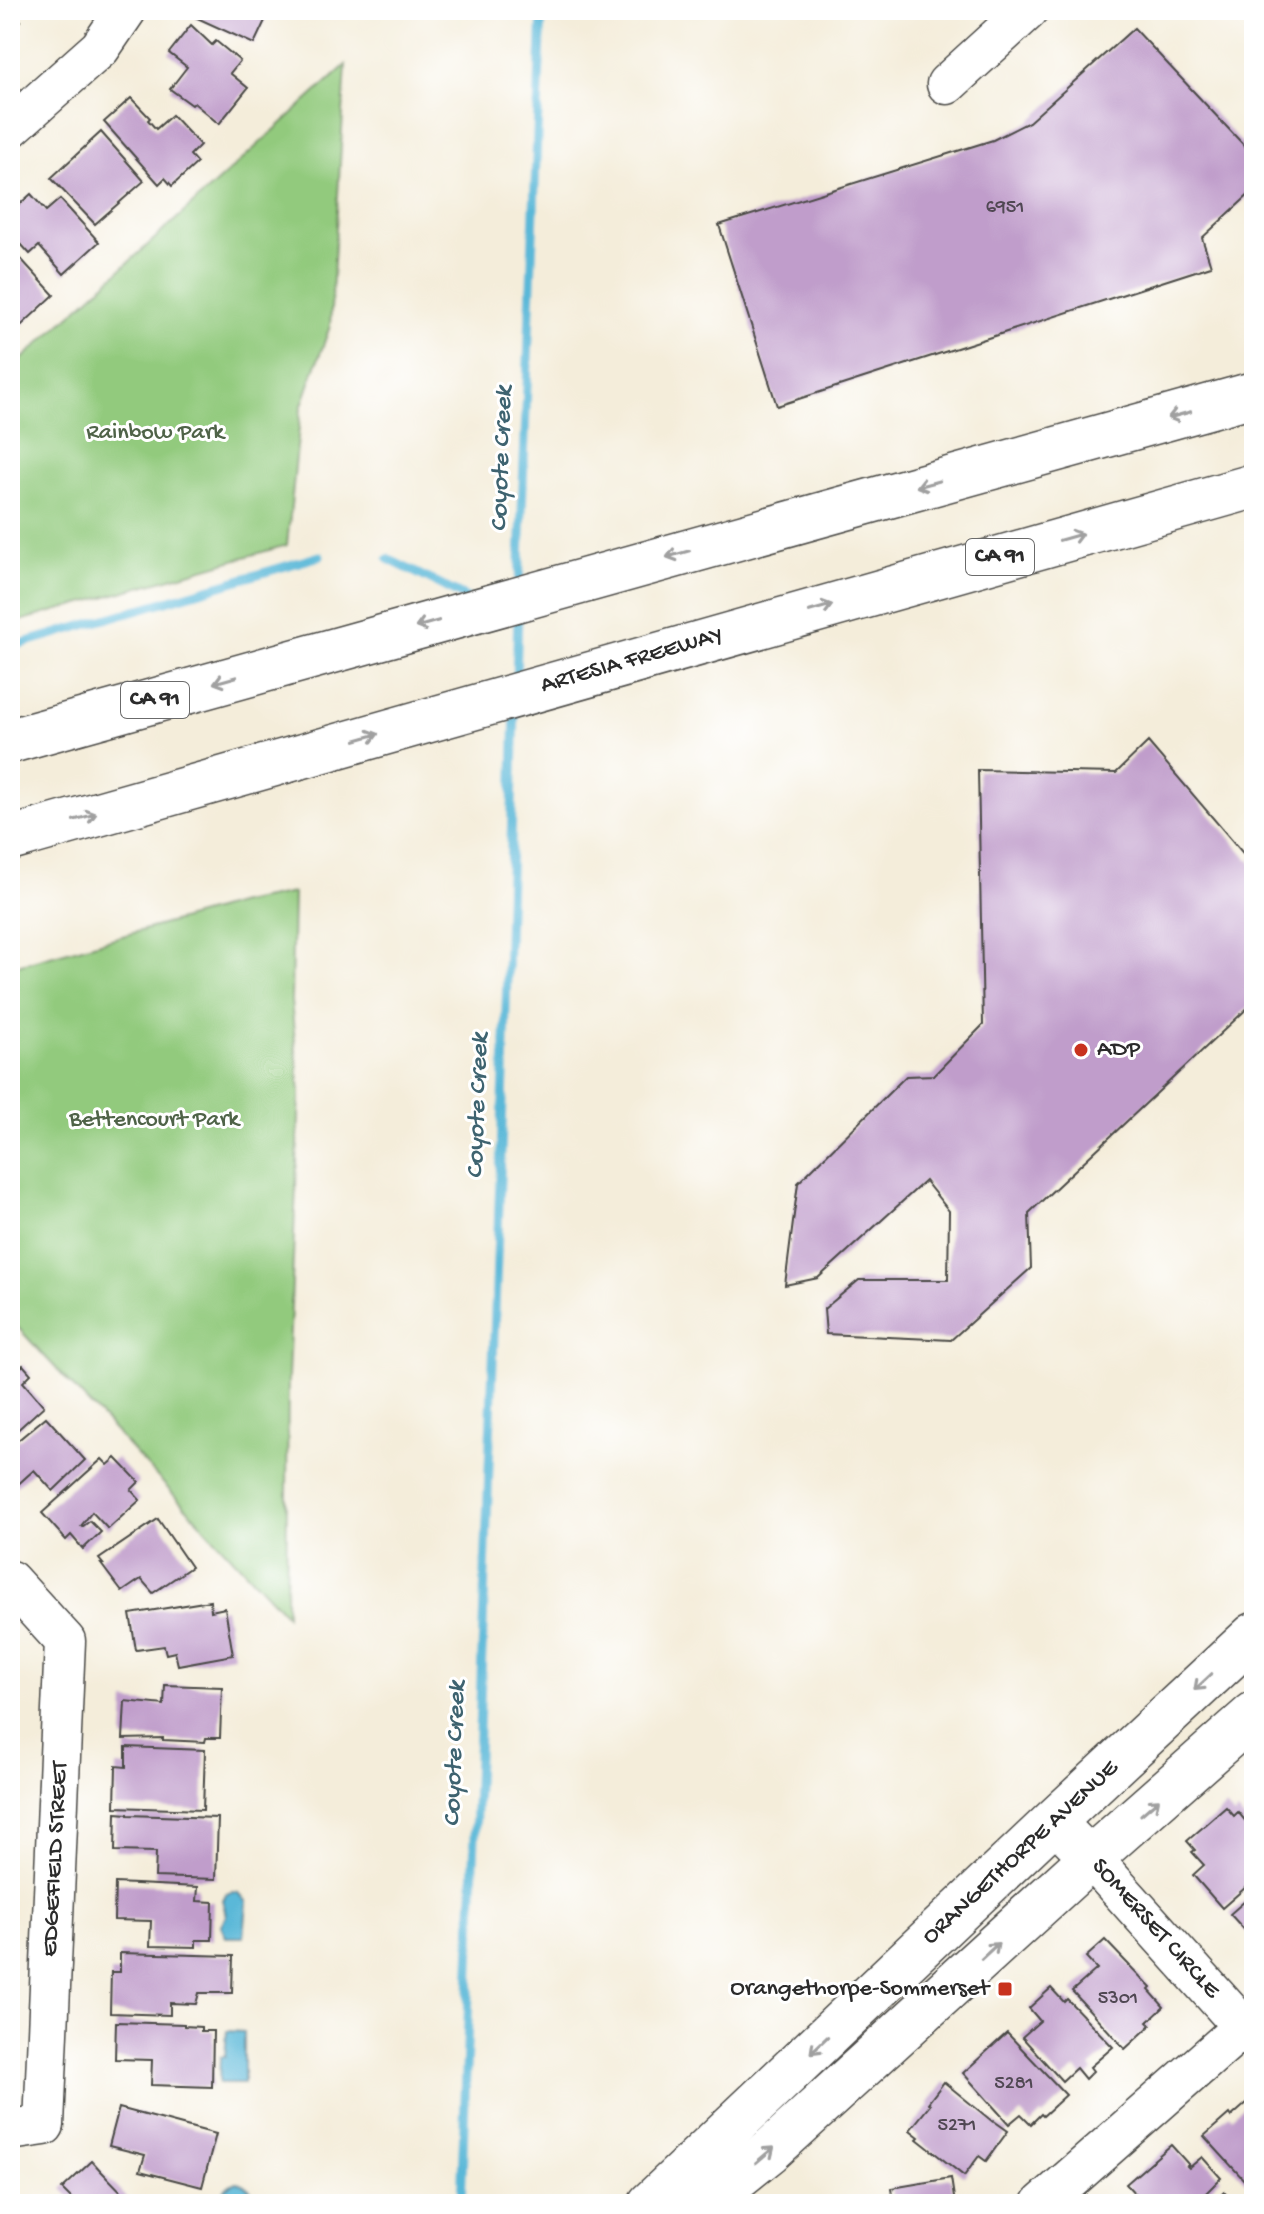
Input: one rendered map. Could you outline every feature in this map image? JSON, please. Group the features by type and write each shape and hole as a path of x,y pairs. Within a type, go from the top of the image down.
{"main road":[{"name":"CA 91","path":"10,741 1254,394"},
{"name":"ARTESIA FREEWAY","path":"10,839 1254,486"},
{"name":"ORANGETHORPE AVENUE","path":"650,2204 1254,1635"},
{"name":"ORANGETHORPE AVENUE","path":"704,2204 770,2151 1254,1714"}],"street":[{"path":"10,128 100,48 126,10"},
{"path":"947,84 1028,10"},
{"name":"EDGEFIELD STREET","path":"10,1581 65,1641 44,2125 10,2130"},
{"name":"SOMERSET CIRCLE","path":"1054,1821 1248,2033"},
{"path":"1042,2204 1248,2033"}],"green space":[{"name":"Rainbow Park","path":"346,65 330,326 301,408 287,545 10,624 10,370"},
{"name":"Bettencourt Park","path":"293,893 291,1001 300,1092 288,1377 286,1615 10,1319 10,967 241,903"}],"water":[{"path":"239,1893 247,1902 244,1937 226,1937 221,1925 226,1916 223,1900 226,1894"},
{"path":"227,2031 244,2032 244,2083 219,2083 220,2057 225,2057"},
{"path":"236,2182 249,2188 254,2196 250,2204 221,2204 225,2191"}],"building":[{"path":"10,10 21,21 10,31"},
{"path":"198,10 270,10 254,44 195,17"},
{"path":"191,25 212,45 216,41 240,61 230,73 248,88 219,124 194,103 192,105 170,89 187,67 169,53"},
{"path":"1134,28 1254,156 1254,190 1202,238 1211,266 777,406 719,225 993,140 1029,122"},
{"path":"131,98 156,129 172,115 200,145 190,155 197,163 172,186 165,178 159,184 104,122"},
{"path":"101,132 144,181 95,224 51,178"},
{"path":"31,194 46,211 60,199 99,242 64,274 39,246 30,254 10,232 10,213"},
{"path":"10,247 54,295 10,336"},
{"name":"ADP","path":"1148,742 1254,866 1254,1002 1029,1213 1031,1268 951,1340 826,1334 824,1309 859,1280 948,1280 949,1211 925,1181 818,1278 785,1285 798,1183 906,1076 934,1075 983,1025 978,770 1116,773"},
{"path":"23,1365 31,1374 23,1382 44,1406 10,1434 10,1368 15,1373"},
{"path":"46,1417 85,1460 53,1491 34,1470 15,1487 10,1482 10,1447"},
{"path":"116,1458 139,1482 131,1490 140,1500 108,1529 92,1512 81,1526 90,1521 101,1532 83,1549 71,1535 66,1540 42,1513 102,1459 108,1465"},
{"path":"158,1519 191,1567 153,1593 141,1579 122,1592 99,1559"},
{"path":"210,1601 211,1611 225,1608 233,1655 178,1665 175,1652 166,1654 164,1646 136,1650 130,1614"},
{"path":"165,1685 222,1687 220,1738 206,1738 205,1742 163,1738 123,1739 125,1701 164,1705"},
{"path":"126,1747 205,1750 203,1810 115,1807 116,1766 126,1767"},
{"path":"1226,1807 1234,1816 1238,1812 1248,1824 1254,1819 1254,1880 1222,1908 1193,1875 1204,1865 1187,1841"},
{"path":"116,1813 218,1818 216,1879 155,1877 156,1852 115,1851"},
{"path":"115,1883 198,1887 197,1901 213,1902 212,1940 196,1940 196,1947 150,1946 151,1921 114,1920"},
{"path":"1254,1893 1254,1934 1251,1937 1230,1914"},
{"path":"1105,1940 1151,1988 1149,1990 1164,2007 1148,2022 1151,2025 1125,2049 1072,1991 1097,1969 1086,1957"},
{"path":"120,1953 233,1956 232,1993 199,1993 196,2004 170,2003 170,2015 110,2013 111,1972 120,1972"},
{"path":"1051,1988 1064,2002 1067,1999 1113,2047 1090,2067 1093,2071 1085,2079 1076,2068 1062,2081 1022,2037 1040,2021 1029,2008"},
{"path":"116,2022 184,2024 201,2027 201,2031 213,2031 212,2087 151,2085 152,2060 115,2059"},
{"path":"1007,2033 1066,2095 1031,2124 1021,2114 1009,2124 963,2073"},
{"path":"944,2082 1008,2131 986,2161 979,2156 964,2176 910,2130"},
{"path":"1249,2101 1254,2106 1254,2191 1204,2136"},
{"path":"119,2108 216,2134 202,2187 140,2171 145,2155 109,2146"},
{"path":"1171,2145 1189,2168 1202,2157 1221,2178 1195,2204 1140,2204 1126,2184"},
{"path":"92,2161 133,2204 77,2204 62,2189"},
{"path":"951,2178 955,2204 894,2204 892,2188"},
{"path":"1224,2192 1235,2204 1207,2204 1212,2200 1214,2202"}],"waterway":[{"name":"Coyote Creek","path":"519,586 542,10"},
{"path":"10,647 320,556"},
{"path":"388,559 467,598"},
{"name":"Coyote Creek","path":"516,682 518,613"},
{"name":"Coyote Creek","path":"461,2204 515,709"}],"place":[{"name":"ADP","path":"1081,1050"},
{"name":"Orangethorpe-Sommerset","path":"1005,1989"}]}
